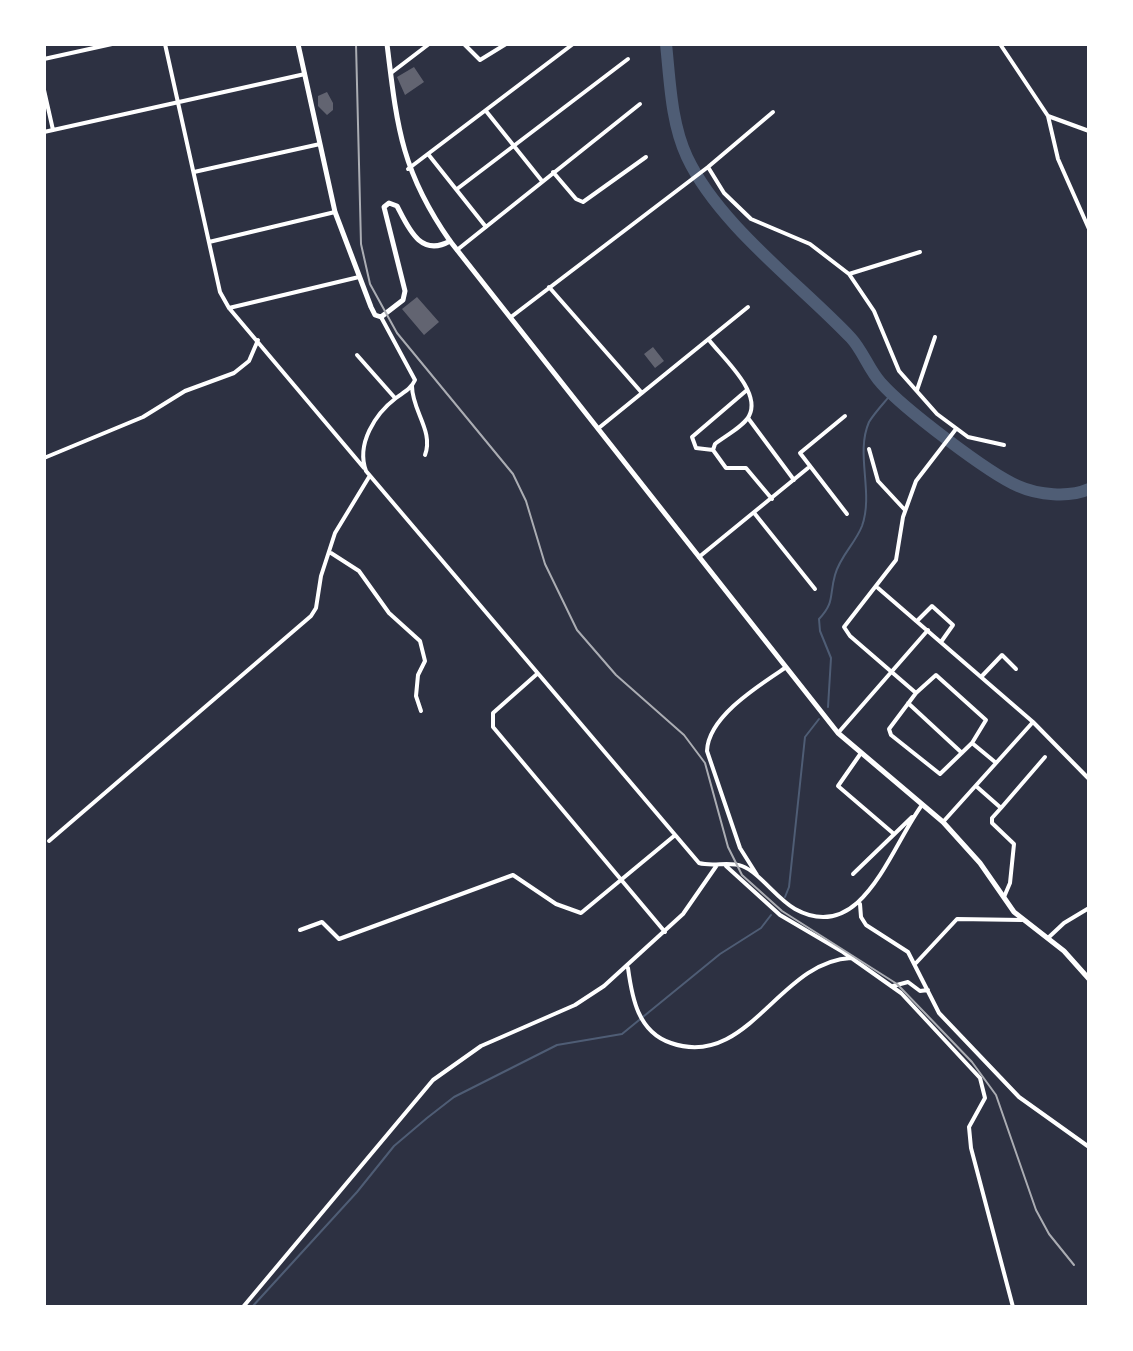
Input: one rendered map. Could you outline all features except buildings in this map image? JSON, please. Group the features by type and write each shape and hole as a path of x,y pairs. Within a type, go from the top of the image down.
{"street":[{"path":"44,59 112,44"},
{"path":"165,44 218,286 229,308 699,863 742,866 779,899 815,919 833,919 860,902 922,805"},
{"path":"298,44 335,212 373,312 381,317 398,353 414,376 412,399 428,439 425,455"},
{"path":"387,44 408,169 429,211 450,241 600,427 838,733 943,822 980,863 1022,920 1048,938 1089,979"},
{"path":"391,73 429,44"},
{"path":"464,44 480,60 506,44"},
{"path":"408,169 573,44"},
{"path":"1000,44 1048,116 1058,159 1089,229"},
{"path":"457,189 628,59"},
{"path":"44,132 305,74"},
{"path":"44,90 53,130"},
{"path":"457,250 640,104"},
{"path":"485,111 542,181"},
{"path":"511,317 706,169 773,112"},
{"path":"1048,116 1089,131"},
{"path":"194,172 320,144"},
{"path":"428,154 486,227"},
{"path":"553,172 576,199 583,202 646,157"},
{"path":"706,169 724,193 751,219 810,244 849,274 874,311 899,371 956,429 978,441 1004,445"},
{"path":"381,317 403,300 405,291 384,207 389,203 397,206 409,231 427,246 450,241"},
{"path":"209,243 335,212"},
{"path":"849,274 920,252"},
{"path":"229,308 359,277"},
{"path":"549,287 643,394"},
{"path":"600,427 748,307"},
{"path":"917,390 935,337"},
{"path":"44,458 73,443 143,417 185,391 234,373 249,361 258,340"},
{"path":"709,340 747,390 751,408 748,418 715,444 713,450"},
{"path":"357,355 396,398"},
{"path":"49,841 127,776 155,746 311,616 316,608 321,576 338,528 369,482 370,475 362,461 364,443 379,416 412,386"},
{"path":"747,390 692,437 696,448 713,450 726,468 746,468 772,499"},
{"path":"845,416 801,450 808,468 847,514"},
{"path":"748,418 794,480"},
{"path":"916,693 850,636 844,627 878,588 896,560 904,509 921,472 956,429"},
{"path":"869,449 878,481 904,509"},
{"path":"699,557 808,468"},
{"path":"755,514 815,589"},
{"path":"331,553 359,571 389,613 420,641 425,661 418,675 416,696 421,711"},
{"path":"878,588 1033,722 1089,779"},
{"path":"917,621 932,606 953,625 941,642"},
{"path":"838,733 928,630"},
{"path":"982,676 1002,655 1016,669"},
{"path":"762,884 740,848 711,762 708,738 719,719 785,668"},
{"path":"537,674 493,713 493,727 665,932"},
{"path":"933,676 941,679 986,720 972,743 944,772 936,774 891,735 890,726 916,693 933,676"},
{"path":"908,703 962,754"},
{"path":"943,822 1033,722"},
{"path":"972,743 996,762"},
{"path":"861,753 838,786 894,834"},
{"path":"1004,897 1010,883 1014,844 992,823 992,818 1045,757"},
{"path":"976,786 1001,808"},
{"path":"853,874 917,812"},
{"path":"300,930 322,922 339,939 513,875 556,904 581,913 674,836"},
{"path":"243,1307 403,1120 433,1080 481,1046 588,998 628,968 696,899 717,865"},
{"path":"725,865 780,915 853,958 893,986 980,1078 985,1098 969,1127 971,1148 1013,1307"},
{"path":"860,902 861,917 866,925 908,952 939,1013 1019,1097 1089,1147"},
{"path":"1048,938 1064,923 1089,908"},
{"path":"915,964 957,919 1022,920"},
{"path":"628,968 641,1020 669,1043 696,1048 714,1046 734,1036 823,964 853,958"},
{"path":"893,986 908,982 920,991 928,990"}],"waterway":[{"path":"666,44 678,130 687,157 701,182 762,253 851,338 881,383 946,439 1004,479 1035,492 1072,494 1089,489"},
{"path":"828,707 831,658 820,631 819,619 830,603 837,568 862,526 866,500 865,434 869,422 892,393"},
{"path":"785,897 789,887 805,737 819,719"},
{"path":"252,1307 357,1192 394,1146 454,1097 557,1045 622,1034 720,954 761,928 771,915"}],"railway":[{"path":"356,44 361,244 370,284 397,333 513,474 526,501 545,564 577,630 616,675 684,735 705,763 728,847 742,875 782,911 897,984 972,1062 996,1095 1036,1210 1049,1234 1074,1265"}]}
